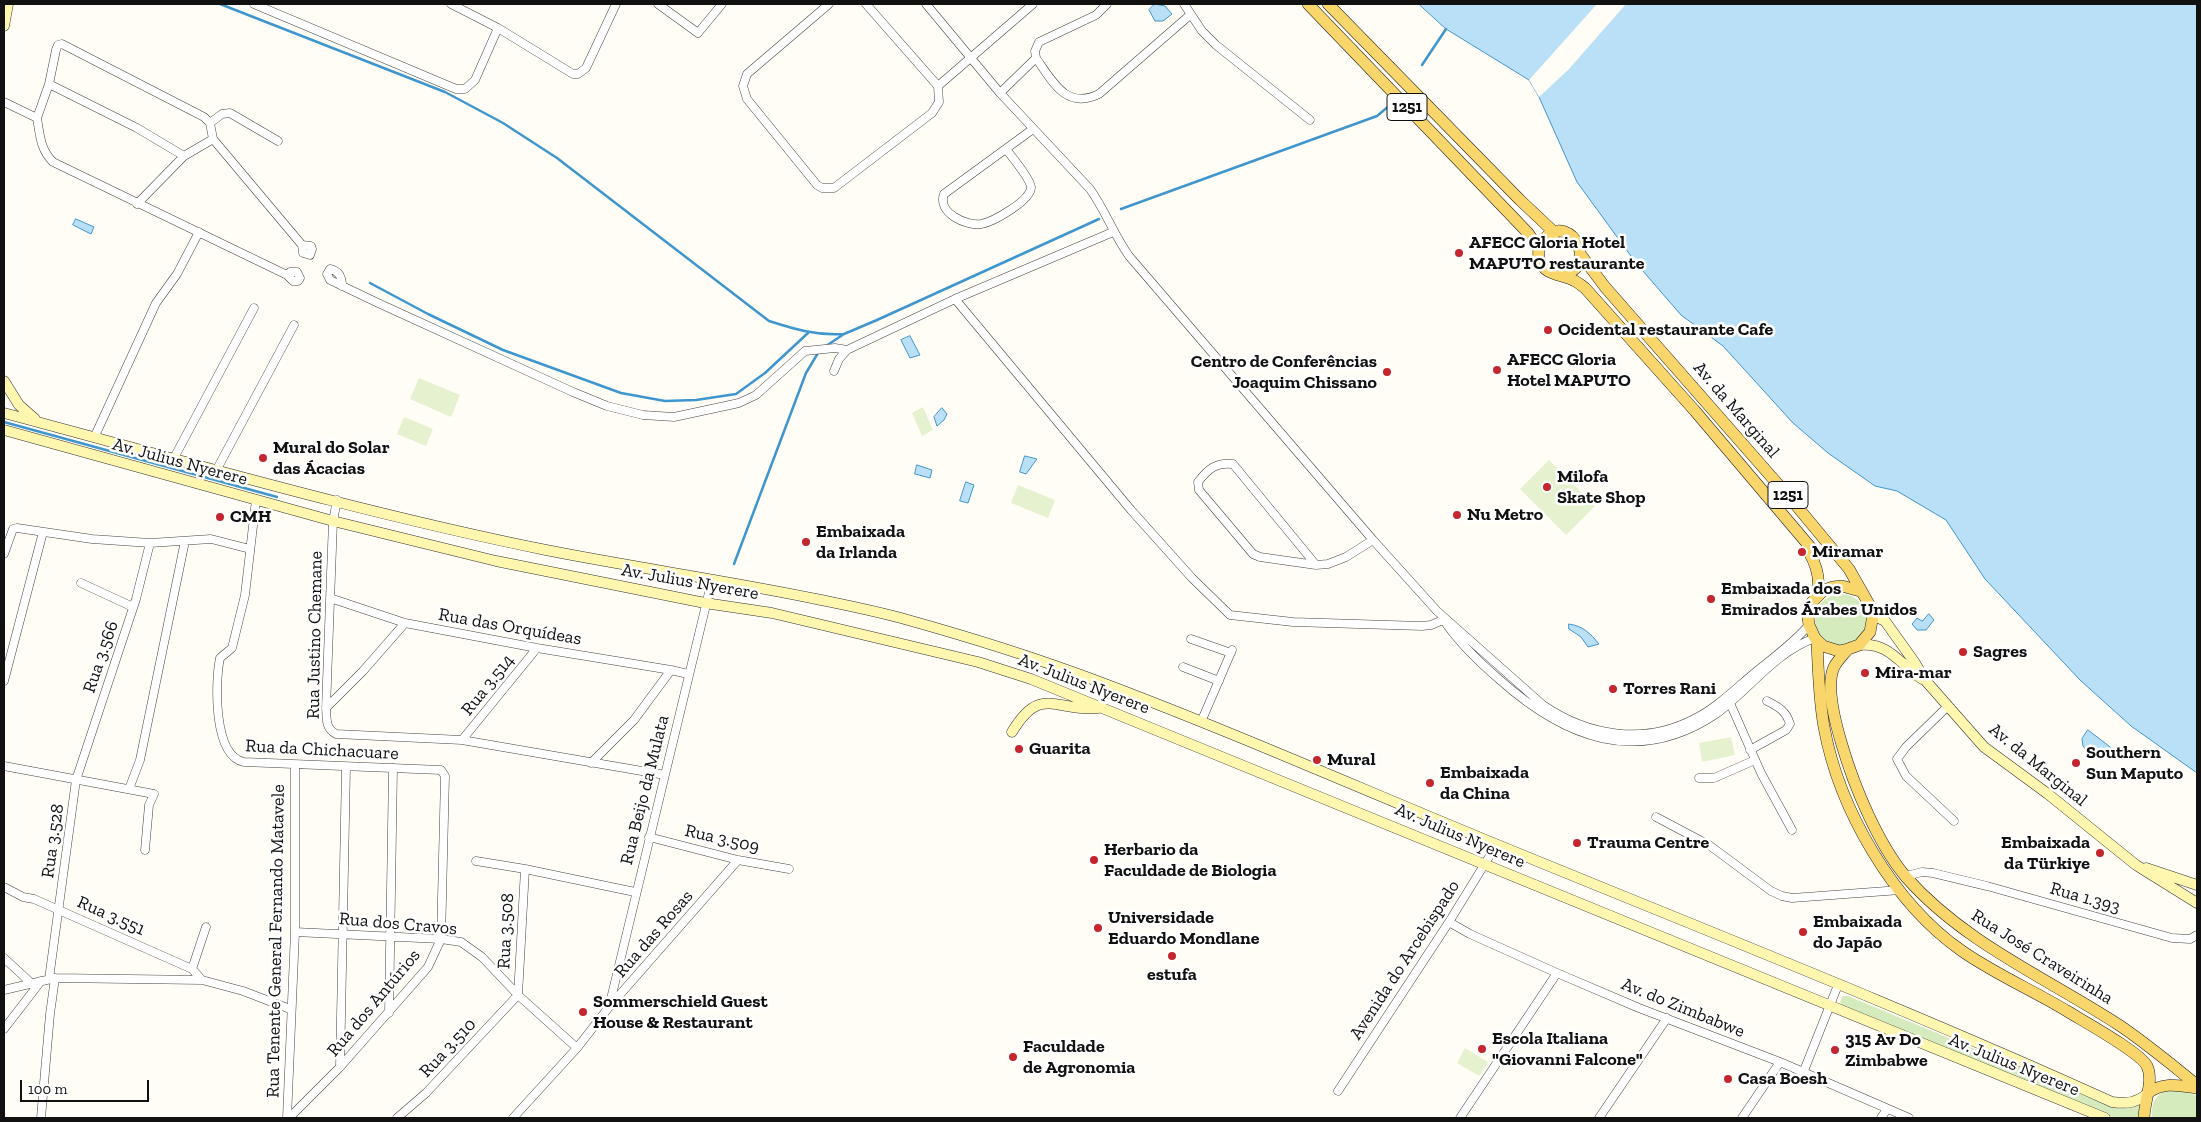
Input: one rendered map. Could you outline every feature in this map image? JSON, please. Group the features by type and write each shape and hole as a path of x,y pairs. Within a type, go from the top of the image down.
{"main road":[{"path":"4,26 8,4"},
{"name":"Av. da Marginal","path":"1308,4 1528,233 1539,249 1538,256 1543,266 1555,274 1575,281 1585,288 1695,411 1811,548 1809,552 1817,566 1819,584 1817,596 1809,610 1809,625"},
{"name":"Av. da Marginal","path":"1328,4 1520,200 1555,233 1562,232 1574,237 1578,242 1581,255 1605,288 1834,549 1849,569 1870,606 1873,615 1886,621 1925,680 1947,707 1984,746 2136,864 2197,903"},
{"path":"1539,249 1544,238 1555,233"},
{"path":"1555,274 1569,273 1575,268 1581,255"},
{"path":"4,382 19,405 38,422"},
{"name":"Av. Julius Nyerere","path":"4,413 445,528 539,548 778,591 896,616 1019,655 1087,677 1201,722 1993,1048 2112,1102 2125,1104 2137,1101 2148,1093"},
{"name":"Av. Julius Nyerere","path":"4,430 333,521 496,561 704,603 772,613 978,662 1032,679 2105,1118"},
{"path":"1817,596 1833,587 1842,586 1860,591"},
{"path":"1853,647 1870,632 1873,615"},
{"path":"1809,625 1816,639 1831,650 1839,651 1853,647 1874,645 1894,653 1913,673 1925,680"},
{"name":"Rua José Craveirinha","path":"1816,639 1824,728 1835,769 1850,808 1869,846 1900,890 1929,922 1960,950 1994,972 2050,1001 2114,1039 2140,1059 2147,1066 2150,1078 2144,1118"},
{"name":"Rua José Craveirinha","path":"1853,647 1834,667 1831,677 1834,719 1859,794 1890,854 1906,876 1943,913 1970,936 2120,1026 2197,1086"},
{"path":"1012,732 1029,708 1039,704 1048,702 1088,709 1101,707"},
{"name":"Av. da Marginal","path":"2136,864 2197,885"},
{"path":"2148,1093 2160,1086 2197,1086"}],"street":[{"path":"254,4 456,89 465,89 475,80 498,28"},
{"path":"451,4 498,28 573,74 578,74 586,68 616,4"},
{"path":"658,4 698,34 722,4"},
{"path":"830,4 747,74 743,86 747,99 817,185 822,188 834,188 932,113 939,102 938,86 866,4"},
{"path":"926,4 1000,93 1090,189 1098,200 1113,232 1146,277 1373,540 1437,611 1515,682 1560,716 1593,729 1628,735 1646,734 1678,727 1695,719 1727,697 1809,625"},
{"path":"938,86 972,59 1033,4"},
{"path":"1107,4 1091,18 1039,42 1035,51 1036,58 1068,96 1083,100 1099,94 1190,15"},
{"path":"1184,4 1190,15 1216,45 1310,120"},
{"path":"287,275 52,162 45,154 41,145 37,118 49,84 58,45 62,44 187,108 210,123 213,139 302,245"},
{"path":"1000,93 1036,58"},
{"path":"49,84 137,128 184,156"},
{"path":"4,102 37,118"},
{"path":"210,123 222,114 230,113 278,141"},
{"path":"1006,149 1030,183 1031,191 1026,199 993,220 979,224 946,212 942,205 944,194 1033,129"},
{"path":"137,204 184,156 213,139"},
{"path":"94,438 156,303 177,274 199,232"},
{"path":"834,371 839,359 847,350 955,299 1113,232"},
{"path":"342,286 573,392 607,406 644,415 674,417 739,403 756,395 805,351 835,348 847,350"},
{"path":"968,294 965,306 968,318"},
{"path":"955,299 968,318 1131,510 1192,578 1230,615 1293,622 1422,626 1431,625 1443,620"},
{"path":"174,458 254,308"},
{"path":"217,469 294,325"},
{"path":"1316,565 1233,464 1224,463 1214,466 1198,482 1199,490 1253,554 1276,560 1316,565 1328,564 1346,557 1373,540"},
{"name":"Rua da Chichacuare","path":"256,500 245,595 232,648 220,658 216,677 220,724 231,756 235,760 295,765 441,770"},
{"name":"Rua Justino Chemane","path":"337,500 333,521 326,708 327,726 336,734 462,740 664,775"},
{"path":"4,554 13,528 92,539 150,543 211,539 250,549"},
{"path":"4,680 43,532"},
{"path":"129,789 140,760 185,541"},
{"name":"Rua 3.566","path":"76,780 133,607 150,543"},
{"name":"Rua Beijo da Mulata","path":"609,1008 704,603 712,580"},
{"path":"81,583 133,607"},
{"name":"Rua das Orquídeas","path":"330,598 405,623 688,674"},
{"path":"1437,611 1479,660 1522,699 1556,722 1591,736 1627,741 1661,738 1697,725 1730,703 1799,644 1816,639"},
{"path":"326,708 363,671 405,623"},
{"path":"1192,639 1232,652 1201,722"},
{"name":"Rua 3.514","path":"462,740 537,648"},
{"path":"1184,667 1219,681"},
{"path":"591,763 634,720 671,670"},
{"path":"1750,750 1786,730 1790,724 1787,714 1767,701"},
{"path":"1730,703 1750,750 1792,830"},
{"path":"1947,707 1906,747 1897,759 1906,776 1954,821"},
{"path":"1699,778 1714,778 1755,760"},
{"name":"Rua Tenente General Fernando Matavele","path":"288,1118 290,1009 295,932 295,765"},
{"name":"Rua 3.528","path":"4,766 76,780 59,910 41,1118"},
{"path":"340,1067 346,768"},
{"path":"389,1012 393,768"},
{"name":"Rua dos Antúrios","path":"288,1118 340,1067 428,967 441,939 445,776 441,770"},
{"path":"76,780 154,794 149,805 145,850"},
{"path":"1656,817 1709,845 1771,891 1782,896 1792,898 1900,890"},
{"name":"Rua 3.509","path":"649,837 738,860 789,869"},
{"name":"Avenida do Arcebispado","path":"1338,1091 1449,922 1497,844"},
{"name":"Rua das Rosas","path":"513,1118 577,1048 609,1008 738,860"},
{"path":"476,861 525,869 635,892"},
{"name":"Rua 3.508","path":"518,995 525,869"},
{"name":"Rua 1.393","path":"1906,876 1922,872 1987,886 2172,938 2190,938 2197,935"},
{"name":"Rua 3.551","path":"4,887 23,897 34,899 192,969 202,980"},
{"name":"Av. do Zimbabwe","path":"1449,922 1470,934 1557,973 1780,1062 1909,1118"},
{"path":"192,969 206,928"},
{"name":"Rua dos Cravos","path":"295,932 441,939 461,942 482,957 518,995 577,1048"},
{"path":"4,958 31,983"},
{"path":"1460,1118 1557,973"},
{"path":"4,990 52,978 202,980 243,991 290,1009"},
{"path":"4,1029 41,981"},
{"path":"1803,1073 1828,1006 1838,985"},
{"name":"Rua 3.510","path":"397,1118 426,1093 518,995"},
{"path":"1599,1118 1667,1018"},
{"path":"1742,1118 1780,1062"},
{"path":"1881,1118 1887,1109"}],"green space":[{"path":"419,378 460,395 451,417 410,399"},
{"path":"923,407 933,430 922,436 912,413"},
{"path":"404,417 433,429 426,446 397,434"},
{"path":"1549,460 1595,506 1566,535 1520,489"},
{"path":"1018,485 1055,500 1048,518 1011,503"},
{"path":"1841,594 1851,596 1859,602 1865,610 1867,620 1865,630 1859,638 1851,644 1841,646 1831,644 1823,638 1817,630 1815,620 1817,610 1823,602 1831,596"},
{"path":"1731,737 1735,755 1702,762 1699,743"},
{"path":"1843,996 1848,996 2119,1109 2141,1106 2141,1118 2116,1118 1842,1007 1840,1002"},
{"path":"1465,1048 1488,1062 1479,1076 1457,1063"},
{"path":"2169,1089 2182,1089 2197,1096 2197,1118 2152,1118 2152,1108 2155,1100 2160,1094"}],"water":[{"path":"1155,4 1165,6 1172,14 1163,21 1155,21 1149,10"},
{"path":"1419,4 2197,4 2197,773 2131,726 2080,680 1985,579 1946,520 1897,491 1875,486 1828,453 1793,423 1723,346 1681,315 1636,263 1577,182 1539,97 1529,80 1446,29"},
{"path":"76,219 94,227 91,234 73,225"},
{"path":"910,336 920,355 910,358 901,340"},
{"path":"942,408 947,414 944,420 937,426 934,417"},
{"path":"1025,456 1037,459 1026,474 1020,472"},
{"path":"917,465 932,470 930,478 915,474"},
{"path":"966,482 974,485 968,503 960,501"},
{"path":"1929,614 1934,620 1926,630 1917,630 1912,624 1917,618 1922,621"},
{"path":"1569,624 1578,626 1586,631 1599,644 1588,647 1581,637 1569,629"},
{"path":"2088,730 2118,753 2109,759 2098,753 2087,751 2083,746 2082,739"}],"pier":[{"path":"1597,4 1626,4 1569,69 1539,97 1529,80"}],"waterway":[{"path":"220,4 445,92 503,123 557,158 769,321 815,333 844,334"},
{"path":"1422,65 1446,29"},
{"path":"1121,209 1377,116 1395,101"},
{"path":"826,346 844,334 1099,219"},
{"path":"370,283 428,314 503,350 621,393 665,401 696,400 736,394 765,373 808,333"},
{"path":"734,564 806,373 818,353"},
{"path":"4,422 277,497"}],"place":[{"name":"AFECC Gloria Hotel MAPUTO restaurante","path":"1459,253"},
{"name":"Ocidental restaurante Cafe","path":"1548,330"},
{"name":"AFECC Gloria Hotel MAPUTO","path":"1497,370"},
{"name":"Centro de Conferências Joaquim Chissano","path":"1387,372"},
{"name":"Mural do Solar das Ácacias","path":"263,458"},
{"name":"Milofa Skate Shop","path":"1547,487"},
{"name":"Nu Metro","path":"1457,515"},
{"name":"CMH","path":"220,517"},
{"name":"Embaixada da Irlanda","path":"806,542"},
{"name":"Miramar","path":"1802,552"},
{"name":"Embaixada dos Emirados Árabes Unidos","path":"1711,599"},
{"name":"Sagres","path":"1963,652"},
{"name":"Mira-mar","path":"1865,673"},
{"name":"Torres Rani","path":"1613,689"},
{"name":"Guarita","path":"1019,749"},
{"name":"Mural","path":"1317,760"},
{"name":"Southern Sun Maputo","path":"2076,763"},
{"name":"Embaixada da China","path":"1430,783"},
{"name":"Trauma Centre","path":"1577,843"},
{"name":"Embaixada da Türkiye","path":"2100,853"},
{"name":"Herbario da Faculdade de Biologia","path":"1094,860"},
{"name":"Universidade Eduardo Mondlane","path":"1098,928"},
{"name":"Embaixada do Japão","path":"1803,932"},
{"name":"estufa","path":"1172,956"},
{"name":"Sommerschield Guest House & Restaurant","path":"583,1012"},
{"name":"Escola Italiana \"Giovanni Falcone\"","path":"1482,1049"},
{"name":"315 Av Do Zimbabwe","path":"1835,1050"},
{"name":"Faculdade de Agronomia","path":"1013,1057"},
{"name":"Casa Boesh","path":"1728,1079"}]}
